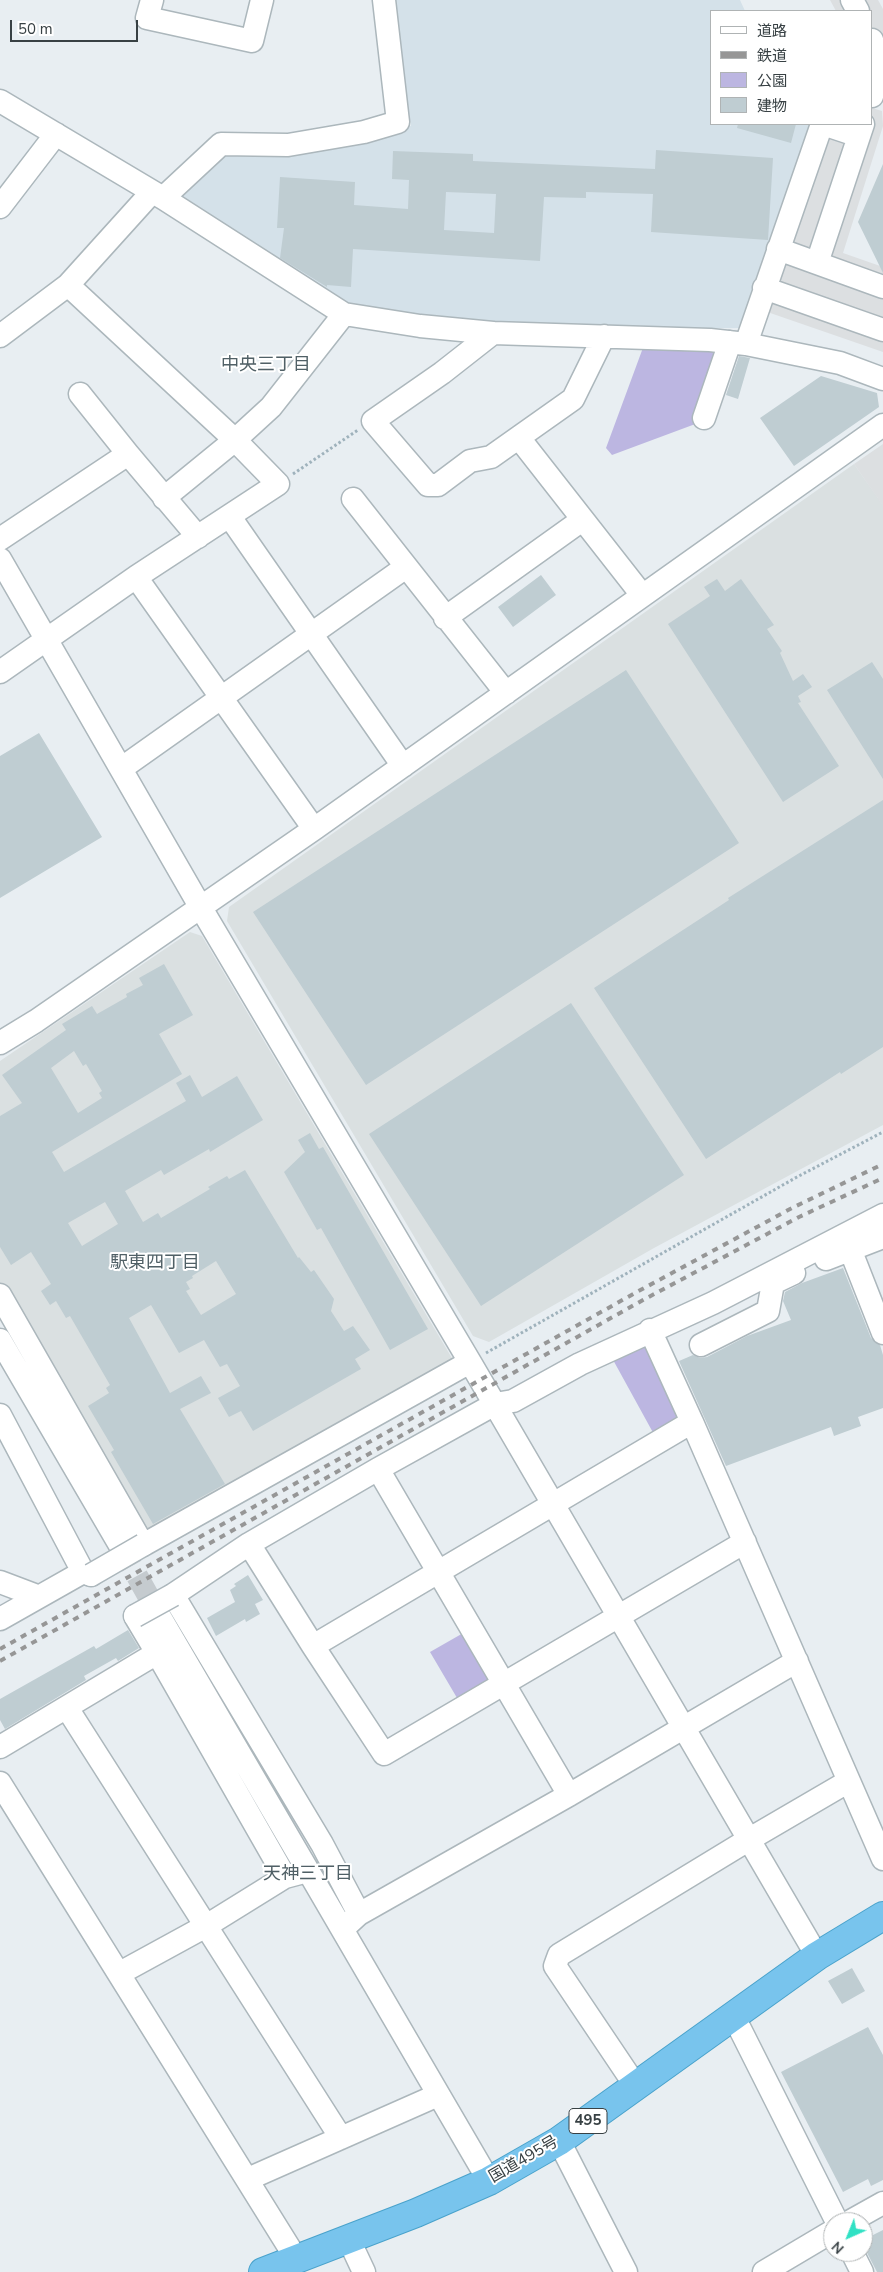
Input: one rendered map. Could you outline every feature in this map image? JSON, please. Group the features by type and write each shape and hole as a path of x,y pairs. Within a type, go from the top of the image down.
{"highway":[{"name":"国道495号","path":"263,2272 349,2240 489,2181 559,2141 817,1956 883,1916"}],"street":[{"path":"152,0 147,18 252,41 262,0"},
{"path":"0,336 68,285 157,195 221,144 288,145 364,132 398,122 384,0"},
{"path":"873,43 881,68 873,93"},
{"path":"0,101 157,195 344,314 420,326 494,333 604,336 738,343 840,364 883,379"},
{"path":"704,418 764,288 822,125"},
{"path":"817,263 861,130 828,125"},
{"path":"0,207 56,134"},
{"path":"778,249 883,286"},
{"path":"0,672 136,577 278,484 235,440 68,285"},
{"path":"764,288 883,330"},
{"path":"164,498 235,440 271,407 344,314"},
{"path":"494,333 442,373 373,420 428,485 438,485 470,461 490,457 572,399 604,336"},
{"path":"80,394 198,537"},
{"path":"0,1043 201,908 314,829 883,425"},
{"path":"518,438 642,595"},
{"path":"0,539 128,454"},
{"path":"353,499 506,693"},
{"path":"230,517 403,766"},
{"path":"445,618 582,520"},
{"path":"0,559 201,908 495,1404 817,1956"},
{"path":"122,768 406,567"},
{"path":"136,577 314,829"},
{"path":"285,1877 135,1616 172,1595 249,1544 495,1404 513,1401 580,1364 650,1330 713,1303 883,1215"},
{"path":"701,1345 768,1311 773,1283 850,1249 883,1237"},
{"path":"850,1249 883,1333"},
{"path":"0,1295 144,1545"},
{"path":"650,1330 745,1542 883,1860"},
{"path":"0,1340 121,1547"},
{"path":"0,1619 38,1596 144,1545 470,1362"},
{"path":"0,1415 87,1574"},
{"path":"313,1646 552,1503 692,1422"},
{"path":"378,1469 569,1795"},
{"path":"249,1544 384,1754 745,1542"},
{"path":"0,1582 38,1596"},
{"path":"172,1595 317,1835 359,1914"},
{"path":"160,1617 489,2181"},
{"path":"0,1747 157,1653"},
{"path":"342,1930 359,1914 569,1795 797,1661"},
{"path":"67,1708 341,2138"},
{"path":"635,2085 555,1966 558,1955 849,1781"},
{"path":"0,1783 297,2260"},
{"path":"120,1973 206,1926 285,1877 308,1870"},
{"path":"733,2015 832,2212"},
{"path":"248,2179 438,2095"},
{"path":"559,2141 626,2272"},
{"path":"867,2212 883,2203"},
{"path":"764,2272 823,2238"},
{"path":"349,2240 364,2272"}],"path":[{"path":"278,484 373,420"},
{"path":"470,1362 797,1177 883,1132"}],"shaded area":[{"path":"396,0 740,0 745,10 710,10 710,125 813,125 742,328 496,329 339,304 169,195 220,151 288,151 411,126 391,3"},
{"path":"830,0 878,0 883,9 883,74 873,70 873,10 835,10"},
{"path":"873,108 882,111 883,126 843,253 883,267 883,352 750,306 813,125 873,125"},
{"path":"883,444 883,506 854,464"},
{"path":"854,464 883,505 883,1125 654,1248 489,1342 473,1336 227,921 229,907"},
{"path":"190,932 202,936 456,1365 148,1536 0,1285 0,1061"}],"green space":[{"path":"644,345 722,350 698,423 612,455 606,448"},
{"path":"644,1342 683,1419 656,1438 612,1358"},
{"path":"465,1632 495,1683 460,1703 430,1652"}],"building":[{"path":"738,125 796,125 791,143 737,128"},
{"path":"656,150 773,158 768,240 651,232 653,194 586,192 586,198 544,197 540,261 353,249 351,287 327,285 327,287 280,258 284,228 277,228 280,177 355,182 354,205 408,209 409,180 392,179 393,151 473,154 473,161 655,169","holes":["446,192 496,194 494,233 444,230"]},
{"path":"883,164 883,273 858,222"},
{"path":"739,356 750,358 738,399 726,395"},
{"path":"821,376 877,393 879,407 794,466 760,418"},
{"path":"541,575 556,595 513,627 498,607"},
{"path":"717,579 725,591 741,579 774,625 767,629 782,651 780,653 793,681 803,674 812,687 798,696 801,702 798,703 839,766 783,802 668,624 710,596 704,587"},
{"path":"872,662 883,679 883,779 827,690"},
{"path":"626,670 739,843 366,1085 253,912"},
{"path":"39,733 102,837 0,898 0,756"},
{"path":"883,800 883,1047 841,1074 840,1072 706,1159 594,988 729,900 728,898"},
{"path":"164,964 193,1015 159,1034 182,1074 52,1152 64,1172 186,1101 176,1083 190,1075 202,1097 237,1076 263,1120 210,1152 209,1149 164,1175 161,1170 125,1191 143,1222 158,1213 161,1218 210,1189 208,1187 227,1176 229,1179 245,1170 298,1258 311,1272 314,1270 334,1299 331,1311 344,1331 353,1326 370,1350 355,1359 361,1369 253,1431 241,1411 229,1417 218,1398 240,1386 227,1364 220,1367 204,1340 179,1353 151,1305 129,1318 170,1393 201,1376 211,1393 180,1409 225,1484 153,1524 111,1452 114,1450 88,1406 109,1393 106,1388 110,1385 70,1316 66,1318 56,1301 50,1305 41,1291 51,1284 31,1252 11,1265 0,1247 0,1116 22,1103 2,1075 66,1030 62,1024 92,1006 97,1014 127,997 126,994 143,985 139,978","holes":["74,1051 83,1066 86,1064 102,1091 99,1093 102,1098 78,1113 51,1068","105,1202 118,1224 82,1246 68,1223","216,1261 236,1294 201,1315 186,1291 190,1289 186,1282 193,1278 192,1276"]},
{"path":"571,1003 684,1175 481,1306 369,1134"},
{"path":"310,1133 319,1149 323,1147 428,1329 390,1350 321,1228 317,1230 284,1172 305,1152 298,1140"},
{"path":"843,1268 871,1338 880,1345 883,1355 883,1408 858,1417 861,1426 834,1436 831,1427 726,1466 679,1361 693,1355 700,1358 707,1357 747,1336 791,1320 783,1301 785,1292 802,1283"},
{"path":"248,1575 263,1600 255,1604 260,1614 246,1622 245,1619 216,1636 207,1618 235,1602 230,1590 236,1586 234,1584"},
{"path":"128,1630 139,1648 118,1661 116,1658 84,1676 86,1680 5,1729 0,1720 0,1699 94,1646 96,1649"},
{"path":"852,1968 865,1991 842,2004 828,1981"},
{"path":"868,2027 883,2055 883,2180 871,2186 868,2179 843,2192 781,2072"},
{"path":"883,2230 883,2272 877,2272 872,2262 873,2235"}],"tunnel":[{"path":"121,1547 160,1617"}],"railway":[{"path":"0,1649 635,1293 792,1208 883,1164"},
{"path":"0,1661 643,1300 799,1217 883,1178"}],"district":[{"name":"中央三丁目","path":"266,366"},
{"name":"駅東四丁目","path":"155,1264"},
{"name":"天神三丁目","path":"308,1875"}]}
